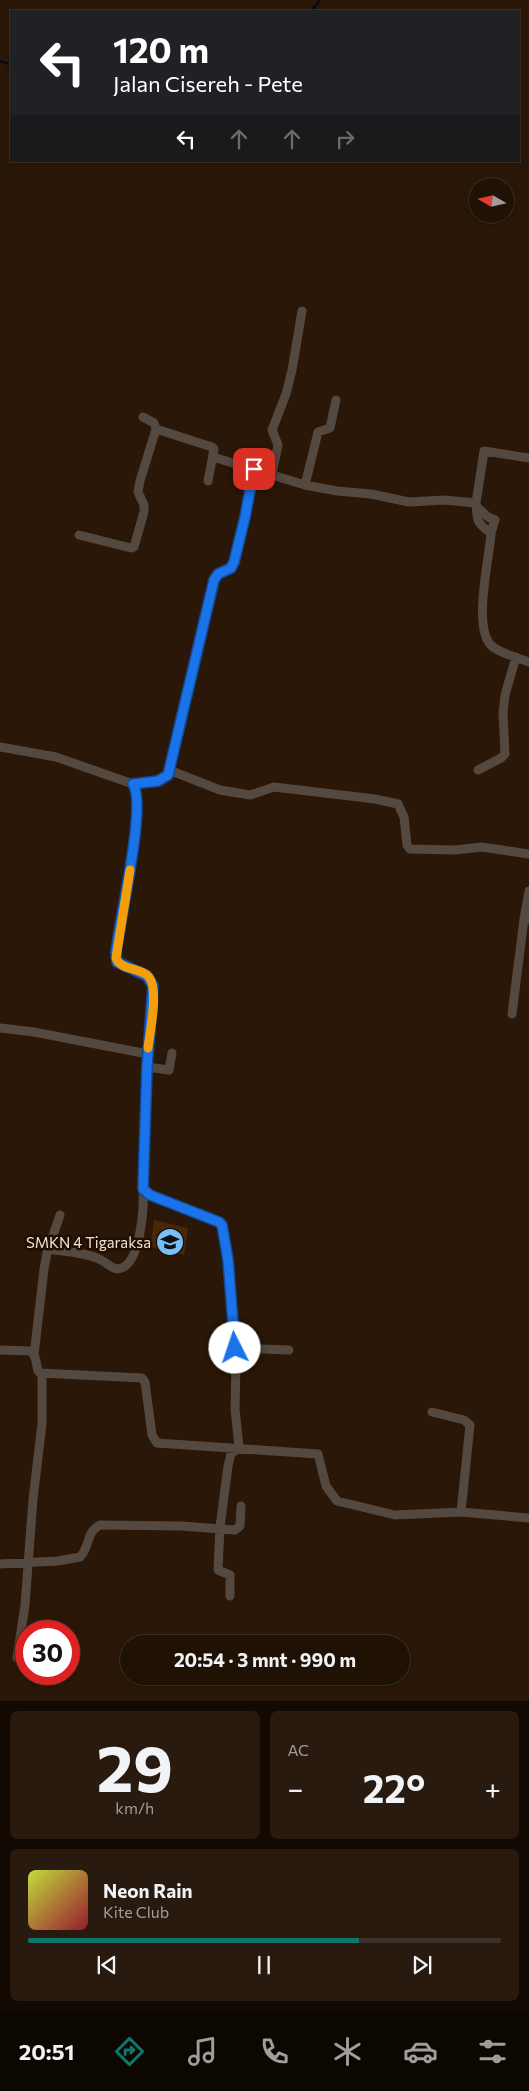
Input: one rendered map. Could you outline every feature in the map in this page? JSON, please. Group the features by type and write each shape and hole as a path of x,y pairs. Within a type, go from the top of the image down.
{"street":[{"path":"272,474 278,445 272,430 286,394 302,311"},
{"path":"305,484 317,434 322,430 330,428 336,400"},
{"path":"78,535 134,548 144,512 144,505 138,492 140,481 156,429 154,423 143,417"},
{"path":"156,429 210,445 214,449 208,481"},
{"path":"529,458 484,451 476,504 476,519 480,526 491,533 483,589 483,617 488,640 492,646 529,662"},
{"path":"213,456 305,484 409,502 444,500 476,504"},
{"path":"0,747 56,757 133,784 163,779 168,775 214,580 218,574 231,568 234,562 254,469"},
{"path":"478,770 502,758 505,754 503,713 505,695 516,657"},
{"path":"169,770 220,790 250,796 274,787 398,804 403,810 407,845 410,849 455,850 482,847 529,854"},
{"path":"48,1249 91,1256 114,1268 126,1266 136,1249 143,1200 147,1067 153,986 147,976 117,962 116,958 133,851 138,802 133,784"},
{"path":"512,1014 529,892"},
{"path":"0,1028 34,1032 148,1054"},
{"path":"147,1067 169,1070 172,1053"},
{"path":"143,1189 150,1195 219,1222 222,1225 228,1260 235,1348 235,1409 239,1447 230,1458 220,1527 218,1570 230,1575 230,1596"},
{"path":"60,1215 48,1249 44,1269 34,1355 38,1371 42,1373 142,1378 145,1382 152,1434 157,1443 239,1447 318,1454 328,1491 334,1499 344,1503 395,1515 460,1512 529,1518"},
{"path":"235,1348 289,1350"},
{"path":"0,1350 29,1350 34,1355"},
{"path":"22,1620 42,1424 42,1373"},
{"path":"432,1412 464,1420 470,1425 460,1512"},
{"path":"0,1564 80,1557 85,1550 92,1531 100,1525 141,1524 220,1527 235,1530 239,1528 242,1506"}],"shaded area":[{"path":"154,1220 188,1228 184,1255 150,1247"}],"waterway":[{"path":"312,10 320,0"},
{"path":"0,61 10,65"}],"slow traffic":[{"path":"130,870 117,942 116,958 117,962 147,976 153,986 148,1048"}],"place":[{"name":"SMKN 4 Tigaraksa","path":"170,1242"}],"route":[{"path":"235,1348 228,1260 222,1225 219,1222 150,1195 143,1189 142,1169 146,1123 147,1067 154,991 149,978 117,962 116,953 133,851 138,802 136,788 133,784 158,781 168,775 214,580 218,574 231,568 234,562 254,469"}]}
